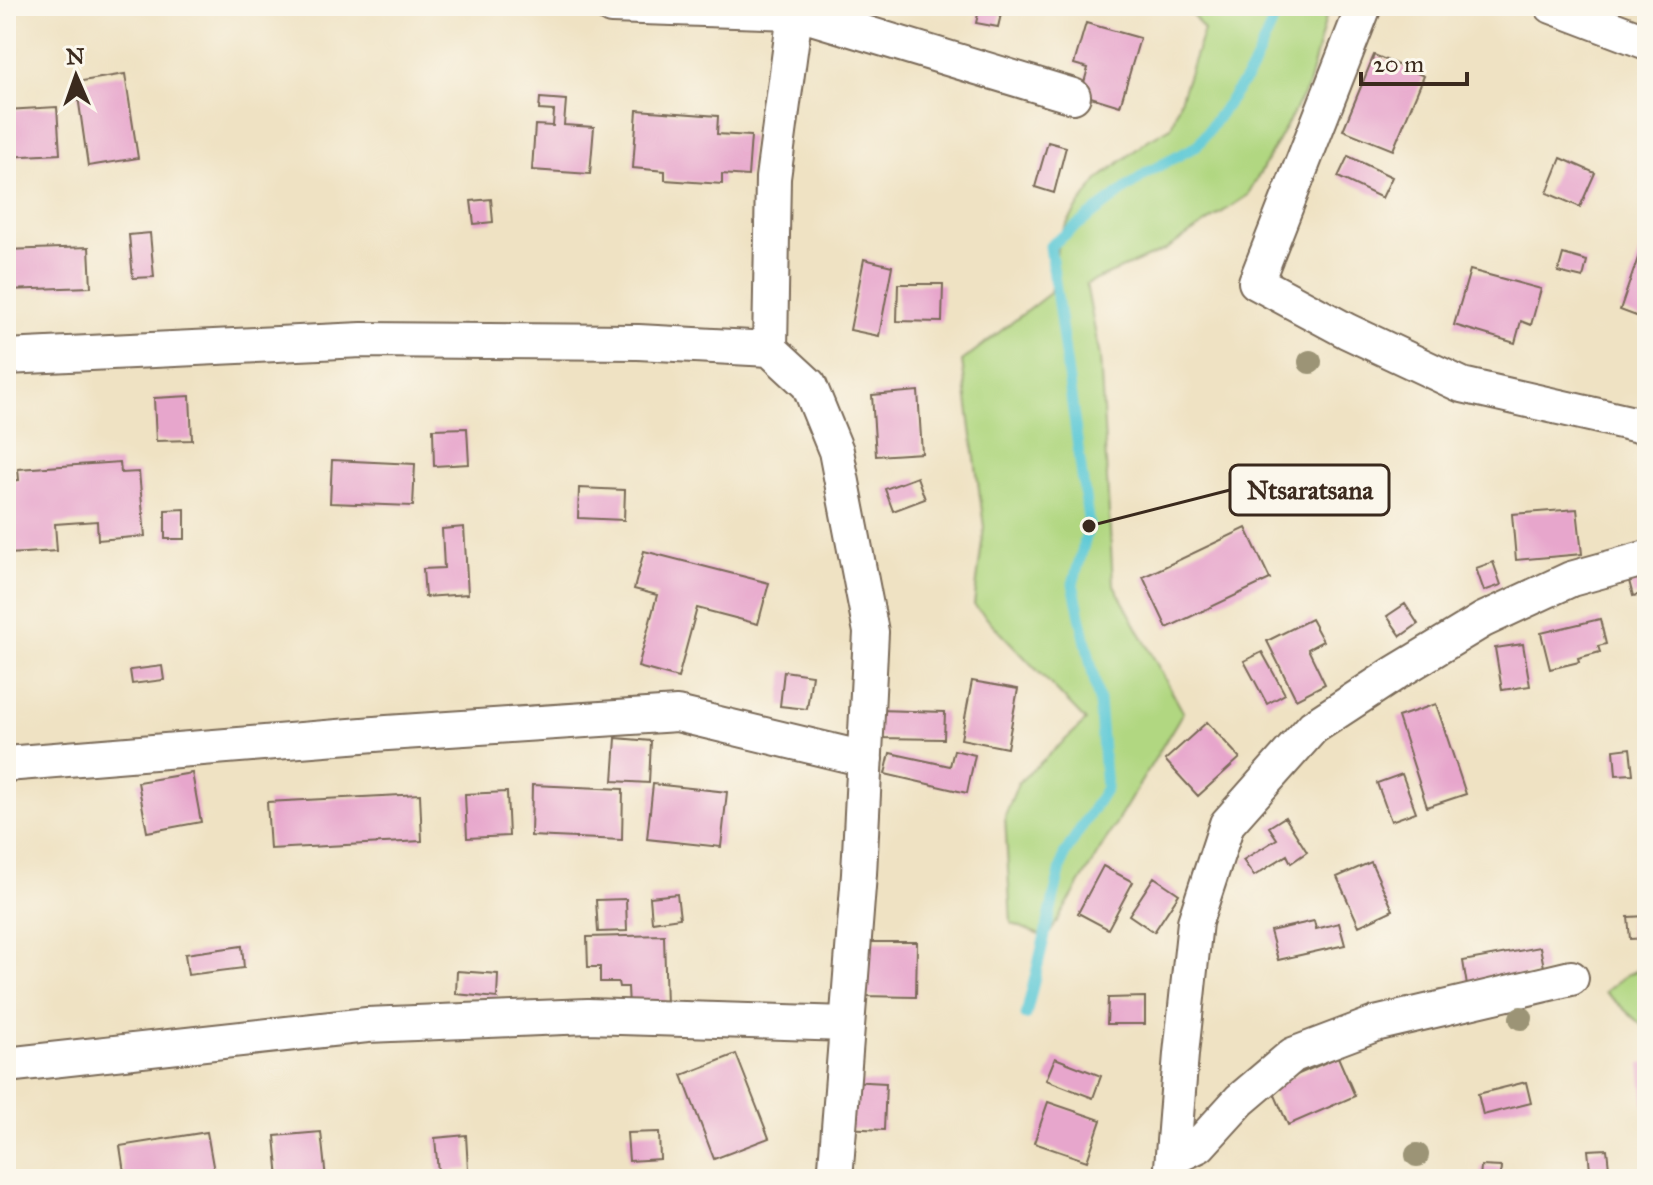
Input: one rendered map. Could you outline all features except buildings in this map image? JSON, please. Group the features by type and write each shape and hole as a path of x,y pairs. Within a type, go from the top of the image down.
{"street":[{"path":"611,6 795,9 1073,96"},
{"path":"1364,6 1256,282 1347,331 1462,385 1647,427"},
{"path":"1552,6 1647,42"},
{"path":"770,349 773,178 795,9"},
{"path":"6,357 362,340 638,342 770,349 809,385 836,451 871,632 859,874 835,1179"},
{"path":"1172,1168 1195,922 1227,824 1313,727 1397,672 1483,620 1571,579 1647,558"},
{"path":"6,764 387,733 677,714 865,759"},
{"path":"1172,1168 1199,1145 1240,1100 1293,1055 1375,1024 1571,978"},
{"path":"6,1065 367,1025 588,1016 847,1024"}],"green space":[{"path":"1186,6 1329,6 1308,86 1248,195 1165,250 1086,284 1100,357 1113,583 1183,712 1047,938 1011,923 1005,816 1018,783 1086,721 974,605 984,527 962,361 1050,293 1059,236 1080,204 1099,179 1148,140 1171,127 1204,30"},
{"path":"1647,966 1647,1030 1605,992 1626,975"}],"waterway":[{"path":"1026,1015 1064,855 1106,788 1099,701 1073,584 1089,526 1050,246 1148,172 1197,146 1251,71 1280,6"}],"place":[{"name":"Ntsaratsana","path":"1089,526"}]}
